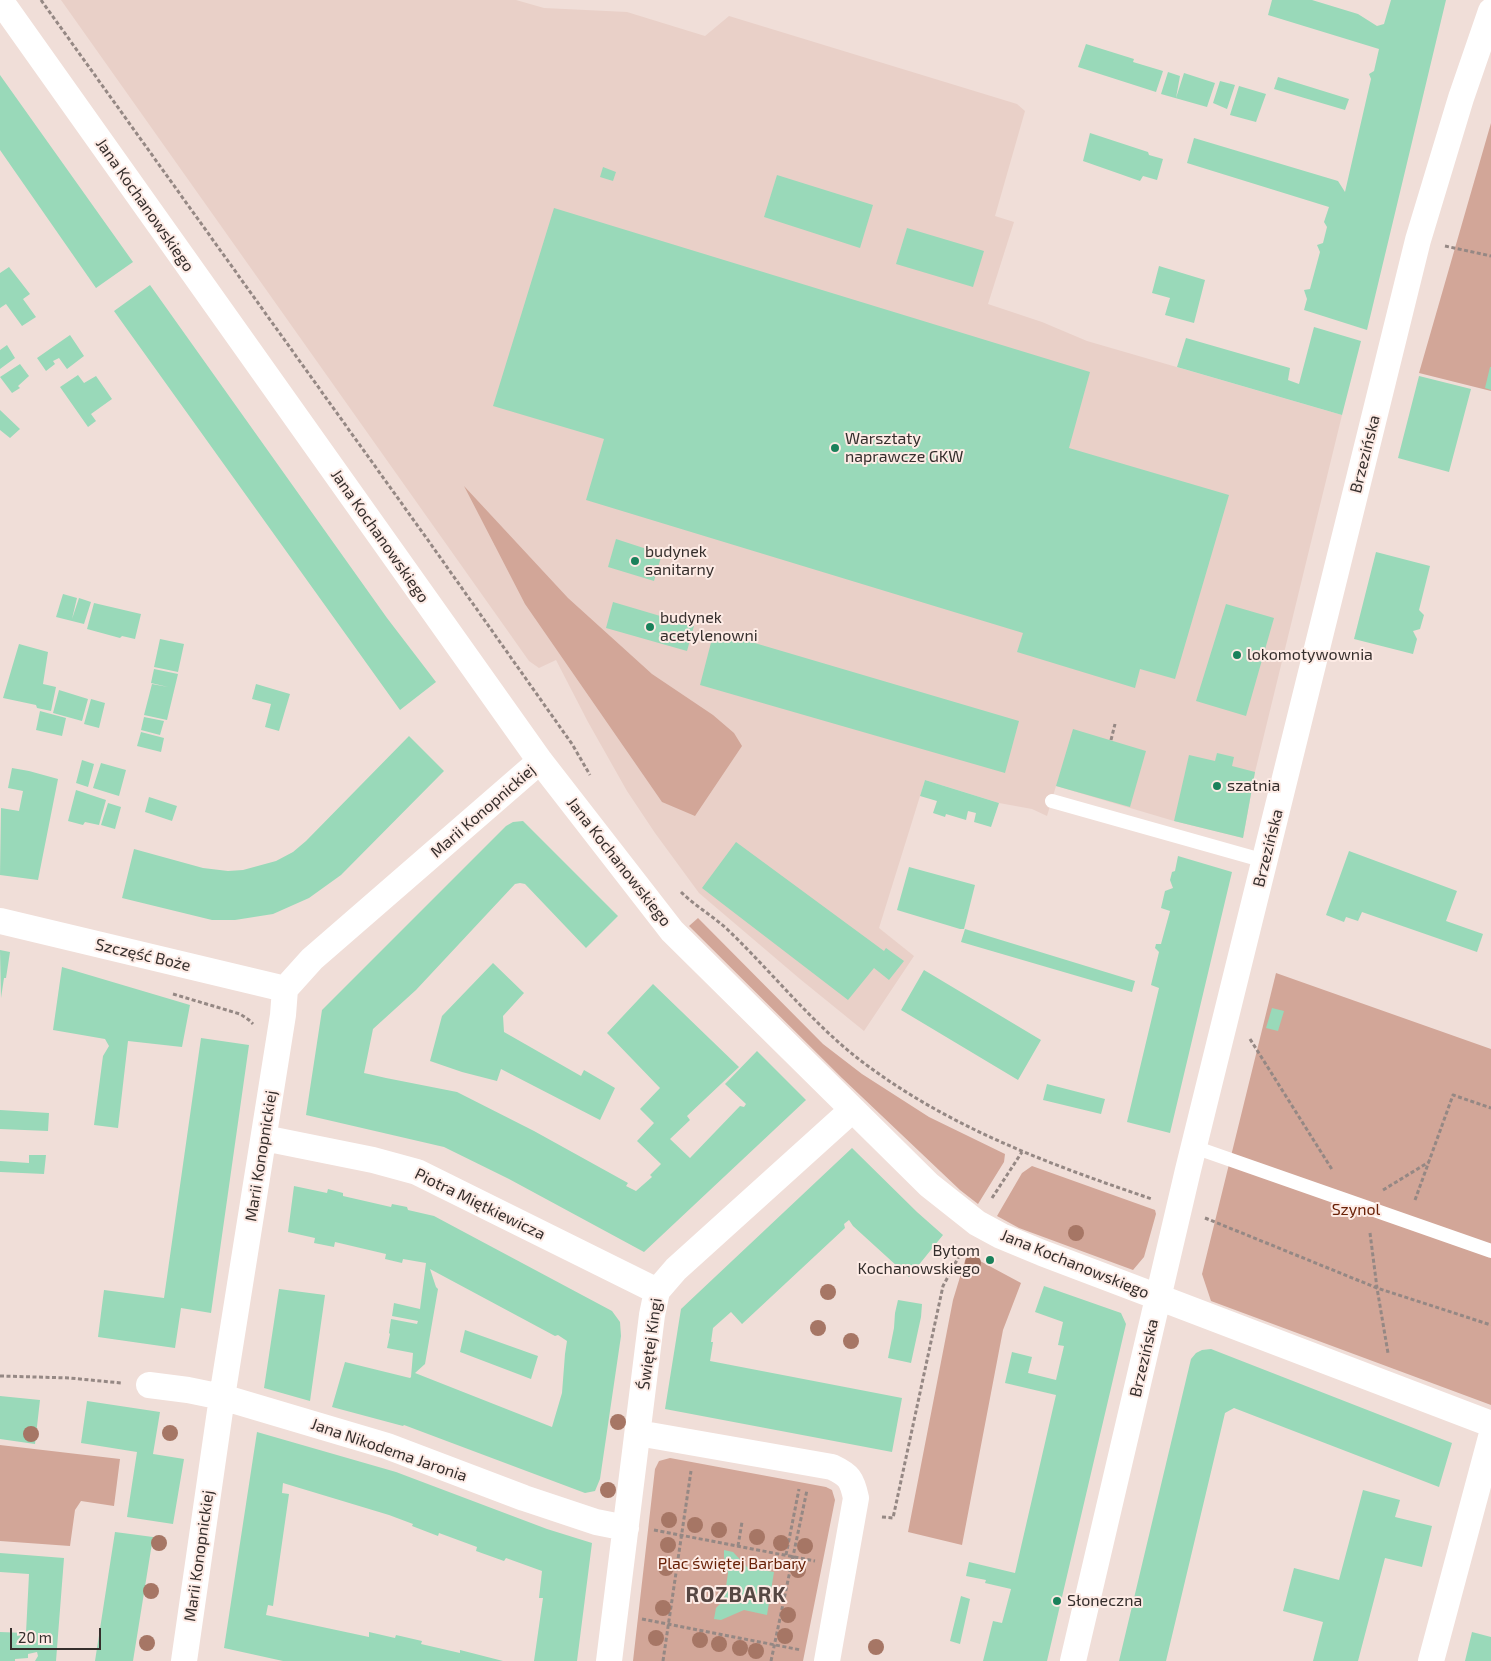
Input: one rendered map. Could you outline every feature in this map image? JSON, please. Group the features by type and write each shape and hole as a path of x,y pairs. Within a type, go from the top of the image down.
{"street":[{"name":"Jana Kochanowskiego","path":"0,0 540,761 672,931 929,1185 977,1222 1001,1236 1491,1424"},
{"name":"Brzezińska","path":"1073,1661 1194,1147 1418,240 1460,98 1491,11"},
{"name":"Marii Konopnickiej","path":"185,1661 222,1397 283,1015 285,989 312,959 540,761"},
{"name":"Szczęść Boże","path":"0,921 285,989"},
{"name":"Świętej Kingi","path":"609,1661 637,1528 638,1433 652,1315 658,1291 676,1269 852,1110"},
{"name":"Piotra Miętkiewicza","path":"264,1138 374,1160 417,1172 658,1291"},
{"name":"Jana Nikodema Jaronia","path":"149,1384 222,1397 387,1446 533,1501 596,1522 637,1528"},
{"path":"638,1433 832,1467 845,1473 852,1482 856,1498 823,1658"},
{"path":"1431,1661 1491,1436"}],"lane":[{"path":"1052,801 1265,861"},
{"path":"1194,1147 1491,1251"}],"path":[{"path":"41,0 430,543 572,744 592,778"},
{"path":"1418,240 1491,256"},
{"path":"1110,740 1115,724"},
{"path":"679,890 727,930 819,1024 872,1069 949,1117 1022,1152 1076,1174 1180,1208 1377,1288 1491,1325"},
{"path":"172,994 240,1014 254,1025 255,1030"},
{"path":"1424,1203 1415,1200 1453,1095 1491,1108"},
{"path":"853,1513 893,1518 943,1286 977,1222 1022,1152"},
{"path":"1359,1204 1429,1162"},
{"path":"0,1376 70,1378 149,1384"},
{"path":"664,1661 692,1462"},
{"path":"771,1661 808,1484"},
{"path":"786,1555 799,1487"},
{"path":"738,1546 742,1522"},
{"path":"637,1528 822,1562"},
{"path":"637,1618 774,1645 823,1658"}],"shaded area":[{"path":"61,0 516,0 544,8 627,12 705,36 729,16 1017,104 1025,111 995,216 1014,222 988,304 1042,322 1087,341 1342,415 1255,772 1243,838 1174,821 1056,786 1047,816 1032,809 999,803 925,780 879,928 914,956 864,1031 699,893 627,791 556,660 539,668 529,661"}],"green space":[{"path":"1491,123 1491,391 1419,373"},
{"path":"464,486 568,598 652,674 713,715 734,733 742,746 695,816 662,802 525,604"},
{"path":"698,918 823,1044 862,1074 929,1117 1005,1154 1004,1162 978,1204 960,1190 842,1078 689,926"},
{"name":"Szynol","path":"1276,973 1491,1049 1491,1405 1211,1301 1202,1274"},
{"path":"1032,1166 1155,1210 1156,1214 1144,1257 1133,1270 1019,1228 997,1216 1022,1173"},
{"path":"967,1254 1021,1283 1003,1330 962,1545 908,1532 953,1300"},
{"path":"0,1445 120,1459 114,1506 81,1501 75,1510 70,1546 0,1541"},
{"name":"Plac świętej Barbary","path":"670,1458 826,1487 832,1490 835,1500 803,1661 633,1661 655,1469 659,1461"}],"building":[{"path":"1272,0 1312,0 1358,14 1377,26 1384,24 1391,0 1446,0 1367,330 1304,310 1307,299 1304,290 1310,289 1320,252 1317,245 1323,243 1327,227 1324,222 1329,207 1187,163 1194,138 1338,181 1345,192 1371,79 1369,74 1374,71 1379,49 1268,15"},
{"path":"1086,44 1134,59 1133,62 1163,71 1156,92 1078,67"},
{"path":"1168,72 1180,76 1176,98 1184,73 1215,83 1207,107 1161,94"},
{"path":"0,75 133,262 96,288 0,150"},
{"path":"1278,77 1349,99 1345,110 1274,89"},
{"path":"1220,81 1235,85 1227,109 1213,103"},
{"path":"1239,86 1266,94 1256,122 1230,115"},
{"path":"1090,133 1148,152 1149,155 1163,159 1157,180 1143,176 1140,181 1083,161"},
{"path":"603,167 616,172 613,181 600,177"},
{"path":"777,175 873,205 860,248 764,217"},
{"name":"Warsztaty naprawcze GKW","path":"554,208 1090,372 1069,448 1229,495 1175,679 1140,669 1135,688 1017,652 1023,633 586,500 604,439 493,406"},
{"path":"907,228 984,251 973,287 896,264"},
{"path":"1159,266 1205,280 1194,323 1165,315 1170,298 1152,293"},
{"path":"9,267 30,294 23,299 36,317 22,326 6,304 0,308 0,273"},
{"path":"150,285 387,618 436,682 400,710 114,311"},
{"path":"1314,327 1361,341 1342,415 1177,367 1186,338 1290,368 1288,380 1299,384"},
{"path":"70,335 84,356 67,369 59,358 53,361 55,364 46,371 37,358"},
{"path":"7,345 15,358 0,369 0,350"},
{"path":"20,364 29,376 18,386 20,388 12,393 0,377"},
{"path":"1491,367 1491,390 1485,388"},
{"path":"78,375 84,383 96,376 112,399 91,414 96,421 88,427 60,387"},
{"path":"1419,376 1471,389 1449,472 1398,458"},
{"path":"0,410 20,429 10,438 0,430"},
{"name":"budynek sanitarny","path":"616,539 662,554 654,581 608,567"},
{"path":"1376,552 1430,566 1419,610 1424,615 1420,629 1413,631 1417,639 1413,654 1354,639"},
{"path":"63,594 77,598 72,619 79,598 91,602 84,624 56,617"},
{"name":"budynek acetylenowni","path":"613,602 694,626 687,651 606,628"},
{"path":"94,603 141,614 135,639 122,636 120,638 87,629"},
{"name":"lokomotywownia","path":"1226,604 1274,618 1246,716 1196,701"},
{"path":"714,631 1019,721 1005,773 700,685"},
{"path":"160,639 184,644 178,672 154,667"},
{"path":"19,644 48,652 43,684 56,687 51,711 37,708 36,705 3,698"},
{"path":"154,669 178,674 167,720 144,715 152,684 168,687 151,683"},
{"path":"256,684 290,694 279,731 265,727 271,704 252,699"},
{"path":"59,690 88,699 82,721 53,713"},
{"path":"91,699 105,703 99,728 84,724"},
{"path":"40,711 66,718 62,736 36,730"},
{"path":"144,717 164,721 160,735 141,730"},
{"path":"1073,729 1146,751 1130,807 1056,786"},
{"path":"141,732 164,738 161,752 137,746"},
{"path":"409,736 444,771 341,875 309,898 273,914 235,920 212,920 122,898 134,849 203,868 228,871 243,870 276,861 293,852"},
{"name":"szatnia","path":"1217,753 1234,757 1232,766 1255,772 1243,838 1174,821 1189,755 1215,761"},
{"path":"82,760 94,764 88,787 76,783"},
{"path":"101,763 126,770 119,796 93,788"},
{"path":"12,768 58,779 38,880 0,875 1,808 19,811 23,791 8,788"},
{"path":"925,780 999,803 991,827 974,822 976,813 968,811 966,820 946,814 945,817 933,813 937,801 920,796"},
{"path":"76,790 106,800 99,825 85,822 83,825 68,821"},
{"path":"149,797 177,806 172,821 145,812"},
{"path":"108,803 121,807 115,829 101,825"},
{"path":"523,821 618,916 586,948 525,884 515,884 416,990 373,1029 364,1073 457,1092 534,1131 628,1183 626,1186 636,1191 652,1177 650,1175 661,1164 637,1141 654,1123 640,1109 660,1088 607,1033 653,984 739,1067 687,1116 690,1120 670,1139 690,1158 740,1106 744,1107 746,1104 725,1084 757,1051 806,1100 644,1252 509,1179 444,1147 306,1115 322,1010 506,826 513,822"},
{"path":"736,842 884,951 886,948 904,961 889,980 874,968 848,1000 702,888"},
{"path":"1349,851 1457,891 1446,921 1483,934 1477,952 1362,912 1358,921 1346,917 1344,922 1326,915"},
{"path":"1178,856 1232,872 1170,1133 1127,1122 1159,988 1151,985 1159,952 1155,948 1156,944 1161,944 1170,911 1161,908 1165,891 1173,888 1170,880 1172,872 1175,871"},
{"path":"909,867 975,885 964,929 897,910"},
{"path":"965,929 1135,981 1132,992 961,942"},
{"path":"0,950 10,952 1,998"},
{"path":"493,963 524,993 503,1016 504,1032 581,1076 584,1070 615,1088 600,1120 501,1069 497,1081 430,1061 442,1016"},
{"path":"62,967 190,1005 182,1047 128,1041 118,1128 94,1125 103,1056 109,1046 105,1039 53,1030"},
{"path":"924,970 1041,1040 1018,1080 901,1010"},
{"path":"1272,1008 1284,1011 1278,1031 1266,1028"},
{"path":"201,1038 249,1045 211,1313 181,1308 175,1348 98,1337 104,1290 164,1298"},
{"path":"1047,1084 1105,1099 1101,1114 1043,1100"},
{"path":"0,1110 49,1113 48,1131 0,1129"},
{"path":"852,1148 943,1235 909,1277 853,1226 849,1220 844,1224 845,1228 742,1324 731,1312 713,1328 710,1361 902,1398 892,1452 665,1409 681,1309"},
{"path":"29,1155 46,1155 44,1174 0,1172 0,1161 29,1163"},
{"path":"294,1186 327,1193 328,1189 343,1193 343,1196 391,1207 392,1204 407,1207 408,1210 434,1216 612,1311 620,1322 621,1336 600,1479 595,1491 585,1493 404,1425 332,1407 345,1362 411,1377 413,1353 387,1348 391,1319 417,1324 418,1321 392,1316 394,1303 420,1309 426,1263 403,1259 402,1263 385,1259 386,1254 335,1242 334,1247 314,1243 315,1238 288,1232","holes":["430,1269 555,1336 558,1335 567,1341 562,1393 552,1427 415,1373 425,1364 438,1289"]},
{"path":"1044,1286 1121,1313 1126,1324 1047,1661 983,1661 993,1621 1002,1623 1011,1589 985,1583 986,1580 966,1576 969,1562 1015,1573 1056,1395 1005,1383 1012,1352 1032,1357 1028,1373 1056,1380 1064,1346 1058,1345 1063,1322 1035,1312"},
{"path":"279,1289 325,1295 310,1401 264,1388"},
{"path":"898,1300 922,1304 911,1363 888,1358"},
{"path":"465,1330 538,1356 531,1379 460,1352"},
{"path":"1211,1349 1452,1443 1439,1487 1234,1408 1225,1413 1166,1661 1119,1661 1191,1359 1202,1350"},
{"path":"0,1396 40,1400 35,1444 0,1439"},
{"path":"87,1401 160,1412 153,1454 184,1459 173,1524 127,1517 137,1452 81,1443"},
{"path":"257,1432 396,1472 547,1529 592,1543 577,1661 534,1661 543,1598 539,1598 542,1571 506,1558 504,1561 476,1551 477,1547 439,1533 438,1536 389,1515 283,1483 282,1493 289,1494 273,1606 268,1605 266,1615 369,1637 369,1632 395,1638 396,1635 422,1641 421,1644 460,1653 460,1650 503,1661 283,1661 224,1648"},
{"path":"1363,1490 1400,1500 1395,1517 1432,1526 1422,1567 1385,1558 1358,1661 1313,1661 1323,1622 1283,1611 1294,1568 1339,1580"},
{"path":"115,1532 153,1537 133,1661 95,1661"},
{"path":"724,1550 733,1552 748,1568 774,1572 767,1615 744,1610 721,1620 714,1619 716,1608 724,1600 728,1573"},
{"path":"0,1553 64,1558 56,1661 35,1661 38,1656 37,1652 28,1654 28,1658 15,1659 15,1661 0,1661 0,1632 26,1633 29,1574 0,1572"},
{"path":"961,1596 970,1599 960,1644 950,1641"},
{"path":"1472,1632 1491,1637 1491,1661 1465,1661"}],"place":[{"name":"Warsztaty naprawcze GKW","path":"835,448"},
{"name":"budynek sanitarny","path":"635,561"},
{"name":"budynek acetylenowni","path":"650,627"},
{"name":"lokomotywownia","path":"1237,655"},
{"name":"szatnia","path":"1217,786"},
{"name":"Bytom Kochanowskiego","path":"990,1260"},
{"name":"Słoneczna","path":"1057,1601"}],"district":[{"name":"ROZBARK","path":"736,1595"}]}
